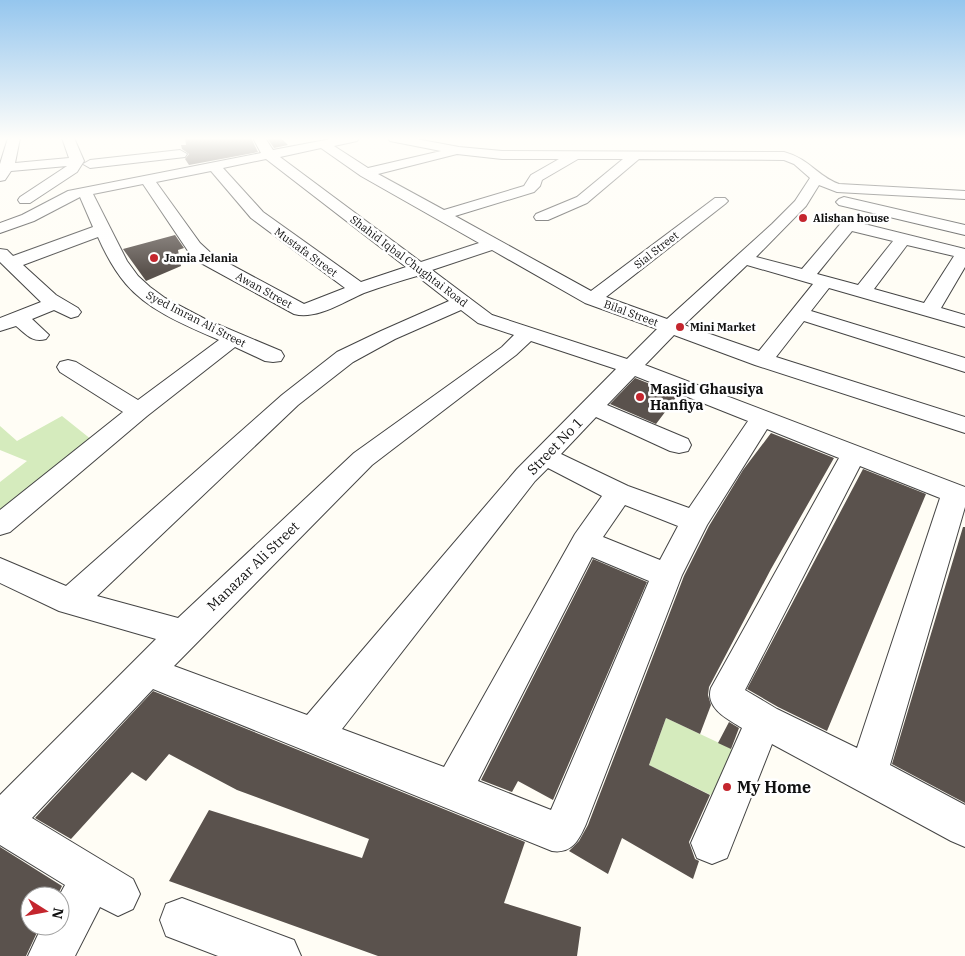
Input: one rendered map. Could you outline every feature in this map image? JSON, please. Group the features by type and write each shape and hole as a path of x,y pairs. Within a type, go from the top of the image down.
{"street":[{"path":"25,200 52,183"},
{"path":"0,228 28,218 73,194 130,183"},
{"name":"Awan Street","path":"149,183 194,247 206,259 305,311 359,289"},
{"name":"Mustafa Street","path":"229,183 257,215 359,289"},
{"name":"Shahid Iqbal Chughtai Road","path":"305,183 485,319 631,367 960,495"},
{"name":"Bilal Street","path":"384,183 592,299 763,360 965,425"},
{"path":"443,215 530,189 534,183"},
{"path":"542,217 582,200 603,183"},
{"name":"Street No 1","path":"314,735 526,475 670,327 744,259 801,202 813,183"},
{"path":"827,183 827,185 843,189 965,195"},
{"path":"892,183 965,186"},
{"name":"Syed Imran Ali Street","path":"85,192 114,251 131,280 145,294 234,339 273,356"},
{"path":"498,198 566,226"},
{"name":"Sial Street","path":"592,299 720,201"},
{"path":"844,202 965,230"},
{"path":"806,276 848,225 964,254 930,311"},
{"path":"5,258 104,228"},
{"path":"862,292 903,239"},
{"path":"359,289 493,244"},
{"path":"0,325 19,318 63,308 5,258"},
{"path":"744,259 965,321"},
{"path":"763,360 825,281"},
{"path":"70,602 290,400 337,364 388,335 464,302"},
{"path":"800,314 965,365"},
{"path":"19,318 39,335"},
{"name":"Manazar Ali Street","path":"0,823 184,633 363,459 509,351 528,333"},
{"path":"0,525 139,411 234,339"},
{"path":"68,367 139,411"},
{"path":"592,407 678,444"},
{"path":"148,671 453,790 552,831 560,832 566,824 667,575 695,521 762,418"},
{"path":"854,454 728,688 726,696 731,702 868,773 965,827"},
{"path":"545,456 619,493 695,521"},
{"path":"453,790 585,542 619,493"},
{"path":"868,773 960,495"},
{"path":"585,542 667,575"},
{"path":"0,570 70,602 184,633"},
{"path":"712,844 764,720"},
{"path":"0,823 105,886 51,956"},
{"path":"182,920 278,956"}],"green space":[{"path":"62,416 92,440 0,515 0,482 27,461 0,450 0,426 17,441"},
{"path":"666,718 732,749 717,798 649,765"}],"building":[{"name":"Jamia Jelania","path":"175,235 184,248 178,250 181,266 146,281 123,249"},
{"path":"635,378 678,395 656,424 610,404"},
{"path":"771,433 834,458 771,569 709,687 708,695 711,705 700,734 666,718 649,765 710,795 689,842 695,859 699,861 693,879 622,838 608,874 569,851 579,841 588,825 684,576 709,526 743,470"},
{"path":"863,469 926,494 827,731 778,707 747,689"},
{"path":"963,527 965,527 965,803 892,764"},
{"path":"593,559 647,582 553,800 518,781 512,792 481,780"},
{"path":"153,691 525,842 504,903 581,927 577,956 378,956 169,881 209,810 362,858 369,839 237,790 169,754 146,781 132,772 71,839 35,818"},
{"path":"729,722 739,728 731,749 718,743"},
{"path":"0,847 62,886 20,886 20,936 35,936 26,956 0,956"}],"place":[{"name":"Alishan house","path":"803,218"},
{"name":"Jamia Jelania","path":"154,258"},
{"name":"Mini Market","path":"680,327"},
{"name":"Masjid Ghausiya Hanfiya","path":"640,397"},
{"name":"My Home","path":"727,787"}]}
